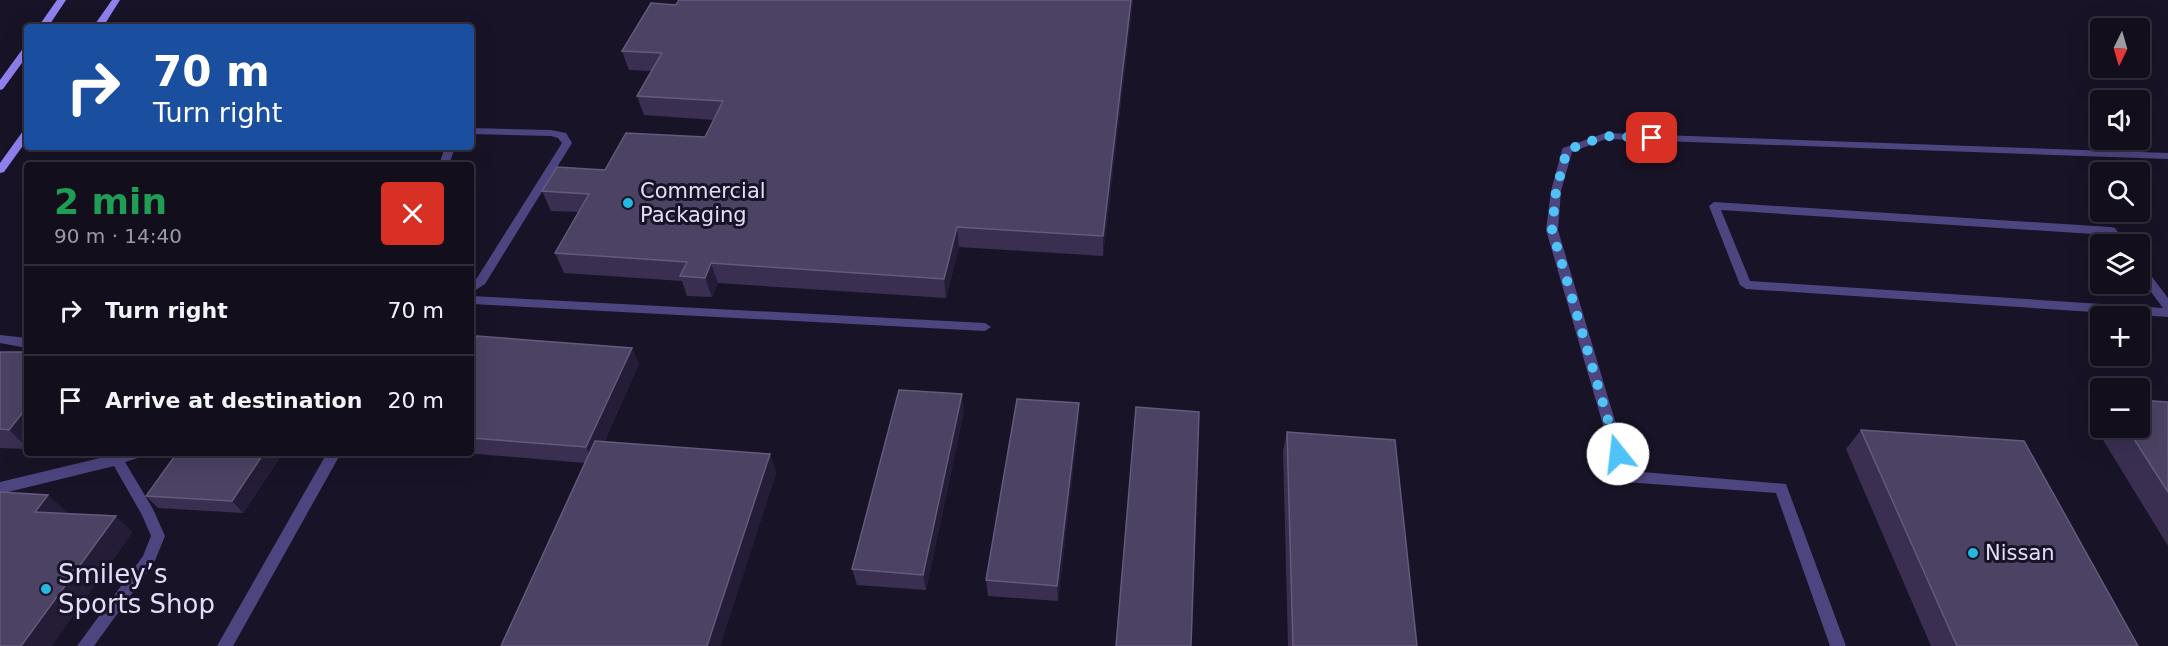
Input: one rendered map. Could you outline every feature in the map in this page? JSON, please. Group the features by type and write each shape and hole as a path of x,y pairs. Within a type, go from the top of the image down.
{"main road":[{"path":"45,24 62,0"},
{"path":"100,24 116,0"},
{"path":"0,87 24,53"},
{"path":"0,170 24,138"}],"lane":[{"path":"474,131 551,133 562,135 567,143 481,280 474,286"},
{"path":"1838,646 1781,488 1625,476 1552,230 1556,191 1567,150 1605,136 2168,156"},
{"path":"2113,234 2111,231 1714,206 1746,285 2168,313"},
{"path":"2150,283 2168,307"},
{"path":"474,300 985,327"},
{"path":"0,339 24,343"},
{"path":"0,488 128,456"},
{"path":"225,646 331,456"},
{"path":"85,646 148,559 158,536 148,513 117,460"}],"building":[{"path":"679,0 1131,0 1103,236 957,227 944,279 711,263 705,278 680,276 687,262 555,253 589,194 542,191 557,167 605,170 626,133 705,137 723,101 637,96 662,53 622,51 651,3 676,5"},
{"path":"477,336 632,348 586,447 474,438 474,340"},
{"path":"0,352 24,352 24,411 9,430 0,429"},
{"path":"899,390 962,394 923,575 852,569"},
{"path":"1017,399 1079,403 1057,586 986,580"},
{"path":"2150,401 2168,402 2168,492 2133,438 2150,438"},
{"path":"1136,407 1199,412 1191,646 1116,646"},
{"name":"Nissan","path":"1861,430 2024,441 2138,646 1957,646"},
{"path":"1287,432 1395,440 1417,646 1293,646"},
{"path":"595,441 770,454 707,646 501,646"},
{"path":"175,456 262,456 232,501 146,496"},
{"name":"Smiley’s Sports Shop","path":"0,492 48,495 35,512 116,516 21,646 0,646"}],"place":[{"name":"Commercial Packaging","path":"628,203"},
{"name":"Nissan","path":"1973,553"},
{"name":"Smiley’s Sports Shop","path":"46,589"}],"route":[{"path":"1618,454 1552,230 1556,191 1567,150 1605,136 1652,138"}]}
